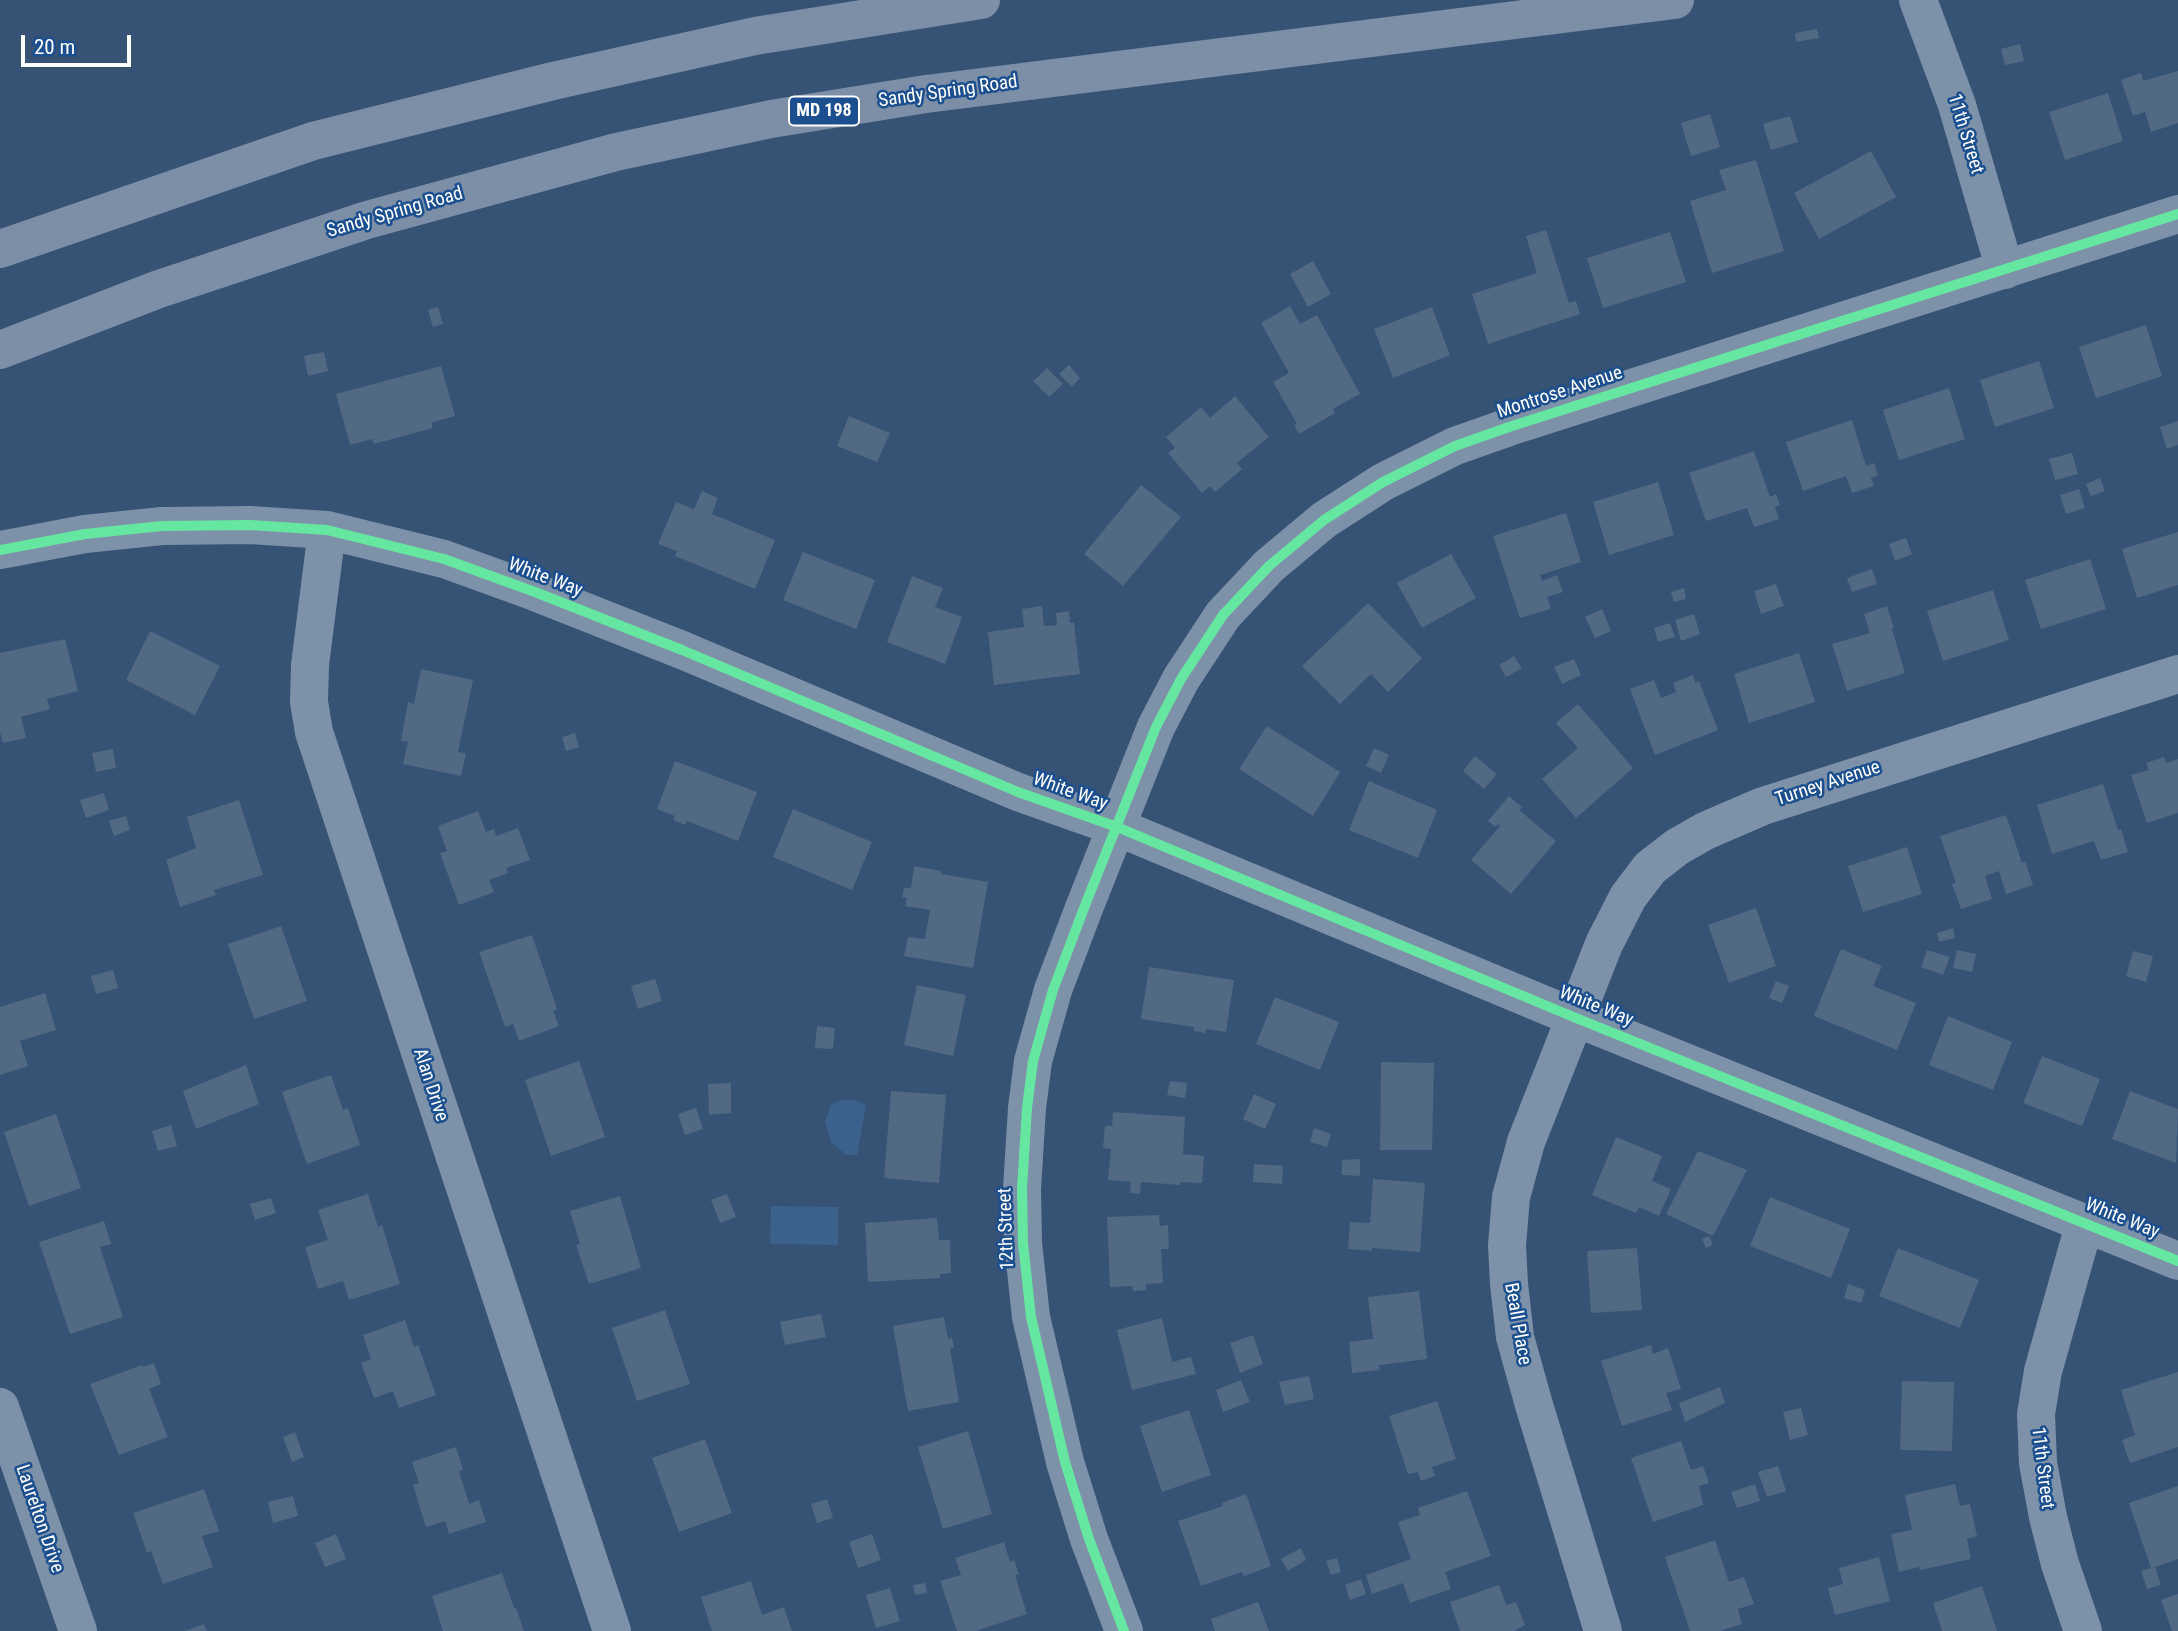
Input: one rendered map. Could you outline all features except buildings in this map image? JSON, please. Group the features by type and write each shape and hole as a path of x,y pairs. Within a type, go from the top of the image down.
{"main road":[{"path":"0,248 313,141 553,81 755,36 981,0"},
{"name":"Sandy Spring Road","path":"0,350 159,289 366,220 616,152 771,119 926,94 1675,0"}],"street":[{"name":"11th Street","path":"1918,0 1957,104 2005,270"},
{"name":"Montrose Avenue","path":"1117,827 1156,727 1181,679 1223,615 1269,566 1324,520 1383,482 1455,446 1509,427 2178,214"},
{"name":"White Way","path":"0,551 85,534 162,526 250,525 327,530 443,559 682,650 1018,792 1117,827 1576,1018 2178,1261"},
{"name":"Alan Drive","path":"327,530 310,665 309,702 314,732 612,1631"},
{"name":"Turney Avenue","path":"1576,1018 1604,944 1628,897 1650,868 1704,831 1763,806 2178,674"},
{"name":"12th Street","path":"1117,827 1053,990 1033,1061 1022,1189 1023,1242 1031,1317 1043,1376 1065,1462 1124,1631"},
{"name":"Beall Place","path":"1576,1018 1526,1142 1511,1197 1507,1245 1516,1337 1603,1631"},
{"name":"11th Street","path":"2083,1631 2060,1564 2048,1517 2038,1463 2036,1414 2043,1371 2085,1222"},
{"name":"Laurelton Drive","path":"0,1407 78,1631"}],"water":[{"path":"841,1100 855,1100 866,1105 857,1155 846,1155 831,1142 825,1121 831,1105"},
{"path":"771,1206 838,1207 838,1245 770,1244"}],"cycle path":[{"path":"1124,1631 1089,1539 1065,1462 1031,1317 1023,1243 1022,1189 1027,1108 1033,1061 1053,990 1084,908 1156,727 1181,679 1223,615 1269,566 1324,520 1383,482 1455,446 2178,214"},
{"path":"0,550 85,534 162,526 250,525 327,530 444,559 682,650 1018,792 1117,827 1576,1018 2178,1261"}]}
